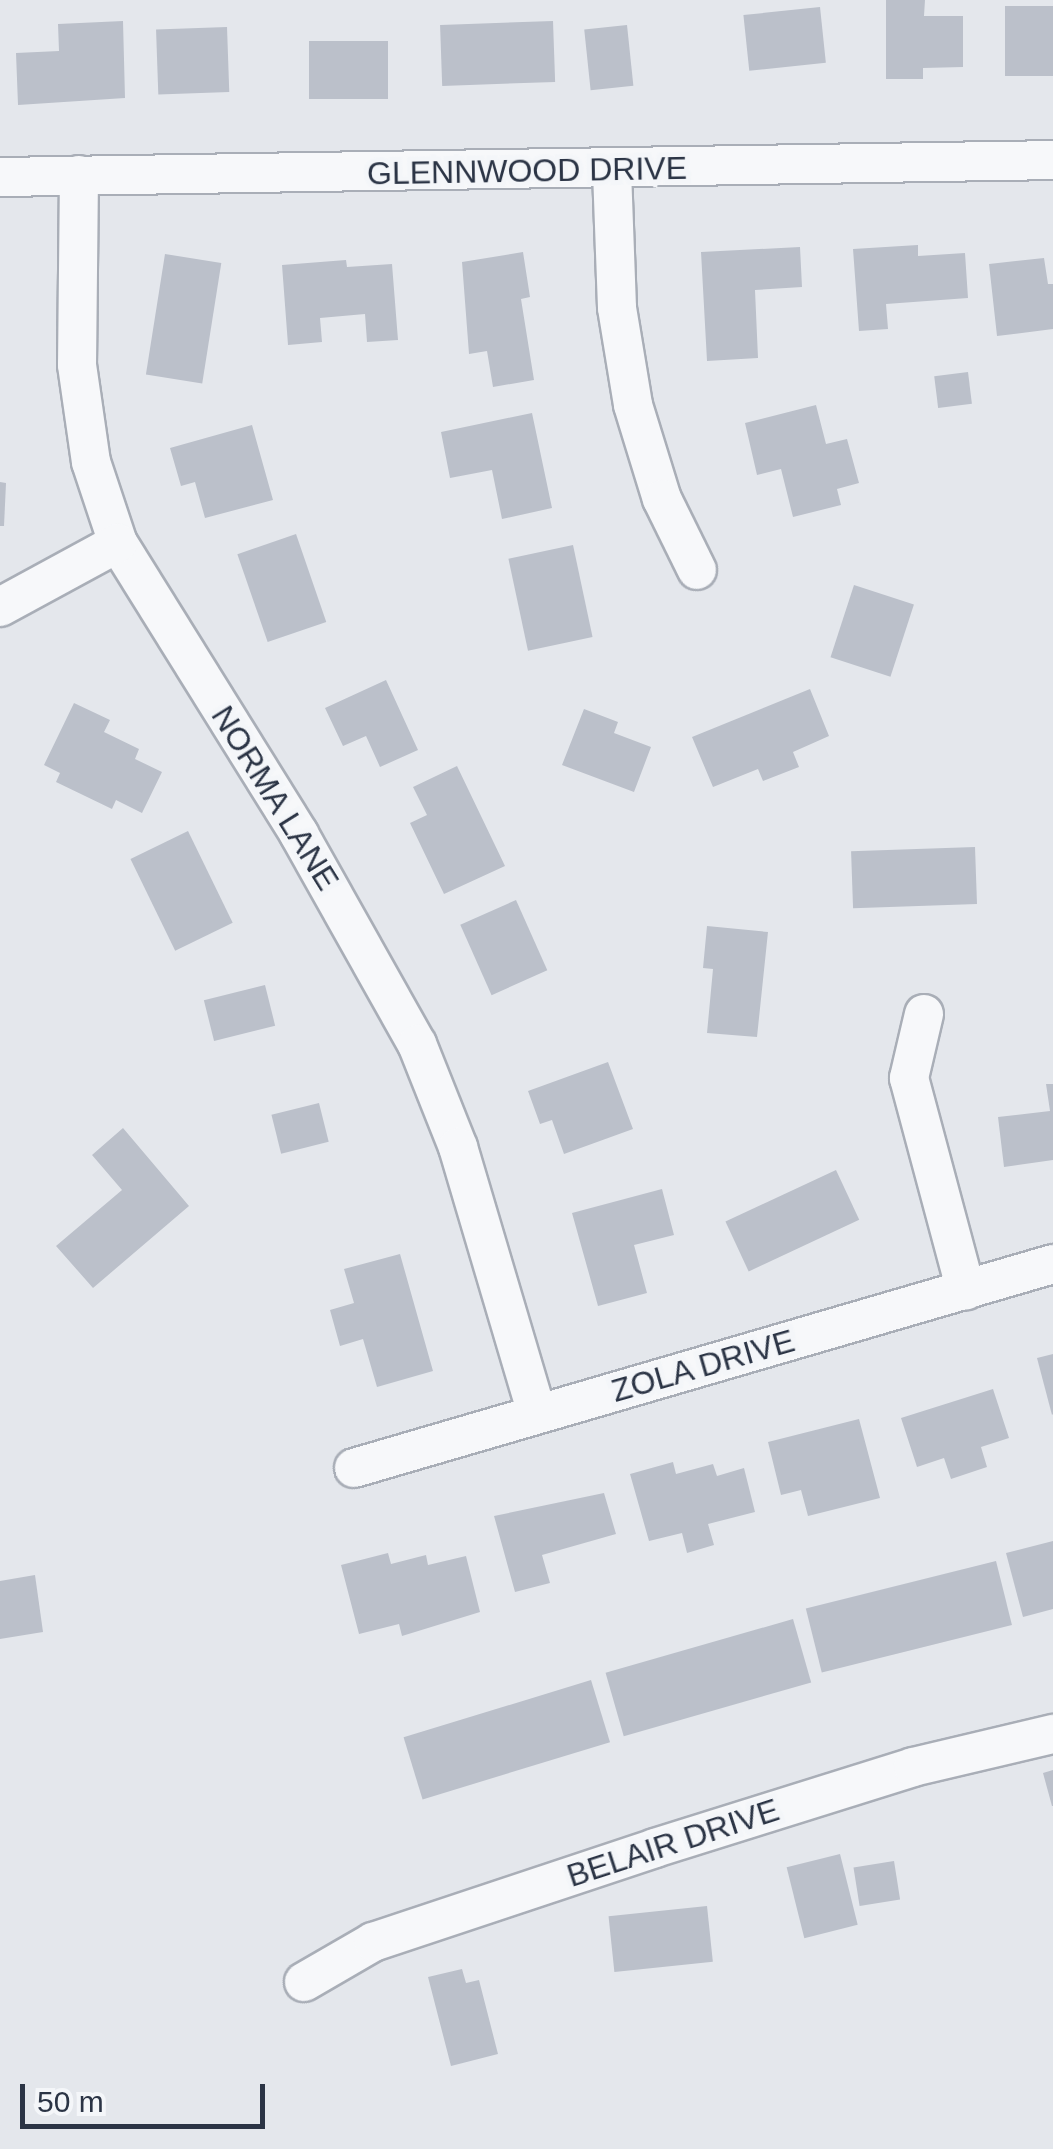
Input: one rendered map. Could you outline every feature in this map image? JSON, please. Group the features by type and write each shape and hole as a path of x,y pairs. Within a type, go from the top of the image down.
{"street":[{"name":"GLENNWOOD DRIVE","path":"0,176 612,171 1053,160"},
{"path":"612,171 618,308 633,405 662,499 696,570"},
{"name":"NORMA LANE","path":"78,175 77,365 92,462 118,543 299,834 417,1044 458,1147 536,1414"},
{"path":"0,608 118,543"},
{"path":"924,1014 909,1078 966,1290"},
{"name":"ZOLA DRIVE","path":"354,1468 1053,1264"},
{"name":"BELAIR DRIVE","path":"304,1982 373,1942 636,1854 913,1767 1053,1734"}],"building":[{"path":"886,0 925,0 924,16 963,16 963,67 923,68 923,79 886,79"},
{"path":"1005,6 1053,6 1053,76 1005,76"},
{"path":"820,7 826,63 749,71 743,15"},
{"path":"123,21 125,98 18,105 16,53 59,51 58,24"},
{"path":"553,21 555,82 442,86 440,25"},
{"path":"627,25 633,86 591,90 584,29"},
{"path":"227,27 229,92 158,94 156,29"},
{"path":"309,41 388,41 388,99 309,99"},
{"path":"918,245 918,256 965,253 968,298 886,304 888,329 859,331 853,249"},
{"path":"800,247 802,287 755,290 758,358 707,361 701,252"},
{"path":"523,252 530,297 521,299 534,380 493,387 487,351 469,354 462,262"},
{"path":"165,254 221,263 202,383 146,374"},
{"path":"1044,258 1048,284 1053,284 1053,329 997,336 989,264"},
{"path":"346,260 347,267 392,264 398,340 367,342 365,314 320,318 322,342 288,345 282,265"},
{"path":"968,372 972,404 938,408 934,376"},
{"path":"816,405 826,444 847,439 859,483 837,489 841,505 793,517 781,469 757,475 745,423"},
{"path":"532,413 552,508 502,519 492,470 450,478 441,432"},
{"path":"252,425 273,500 205,518 195,482 181,486 170,448"},
{"path":"0,482 6,483 4,526 0,526"},
{"path":"296,534 326,622 268,642 237,554"},
{"path":"573,545 593,637 528,651 508,559"},
{"path":"854,585 914,604 890,677 831,657"},
{"path":"386,680 418,750 380,767 366,736 343,746 325,708"},
{"path":"810,689 829,736 793,752 799,767 763,781 758,769 713,787 692,737"},
{"path":"74,703 110,720 104,732 139,749 135,759 162,772 142,813 116,800 112,809 56,782 60,773 44,765"},
{"path":"584,709 618,722 614,733 651,747 634,792 562,765"},
{"path":"457,766 505,866 444,894 410,823 427,815 413,787"},
{"path":"188,831 233,923 175,951 130,859"},
{"path":"975,847 977,904 853,908 851,851"},
{"path":"516,900 547,970 492,995 460,925"},
{"path":"707,926 768,932 757,1037 707,1033 713,969 703,968"},
{"path":"265,985 275,1026 214,1041 204,1000"},
{"path":"608,1062 633,1129 564,1154 552,1120 540,1124 528,1091"},
{"path":"1046,1084 1053,1084 1053,1160 1004,1167 998,1117 1050,1111"},
{"path":"319,1103 329,1142 281,1154 271,1115"},
{"path":"123,1128 189,1206 93,1288 56,1246 122,1190 92,1155"},
{"path":"836,1170 859,1220 749,1271 725,1222"},
{"path":"662,1189 674,1235 634,1245 647,1293 598,1306 572,1213"},
{"path":"400,1254 433,1371 377,1387 363,1339 340,1346 330,1310 354,1303 344,1269"},
{"path":"1053,1354 1053,1414 1052,1415 1037,1358"},
{"path":"993,1389 1009,1438 981,1447 987,1467 951,1479 944,1458 917,1467 901,1418"},
{"path":"859,1419 880,1498 808,1516 801,1490 781,1495 768,1442"},
{"path":"673,1462 676,1474 713,1464 717,1476 744,1468 755,1512 708,1524 714,1545 687,1553 682,1533 649,1541 630,1474"},
{"path":"604,1493 616,1534 542,1555 550,1583 515,1592 494,1516"},
{"path":"1053,1541 1053,1609 1023,1617 1006,1553"},
{"path":"388,1553 391,1564 426,1555 428,1565 466,1556 480,1612 402,1636 399,1624 359,1634 341,1565"},
{"path":"996,1561 1012,1625 822,1672 806,1608"},
{"path":"35,1575 43,1632 0,1639 0,1581"},
{"path":"793,1619 811,1682 624,1736 606,1673"},
{"path":"591,1680 610,1742 423,1799 404,1737"},
{"path":"1053,1770 1053,1806 1052,1806 1043,1773"},
{"path":"840,1854 858,1925 804,1938 787,1867"},
{"path":"894,1861 900,1900 860,1906 854,1867"},
{"path":"707,1906 713,1962 614,1972 609,1916"},
{"path":"462,1969 466,1983 479,1980 498,2054 451,2066 428,1977"}]}
